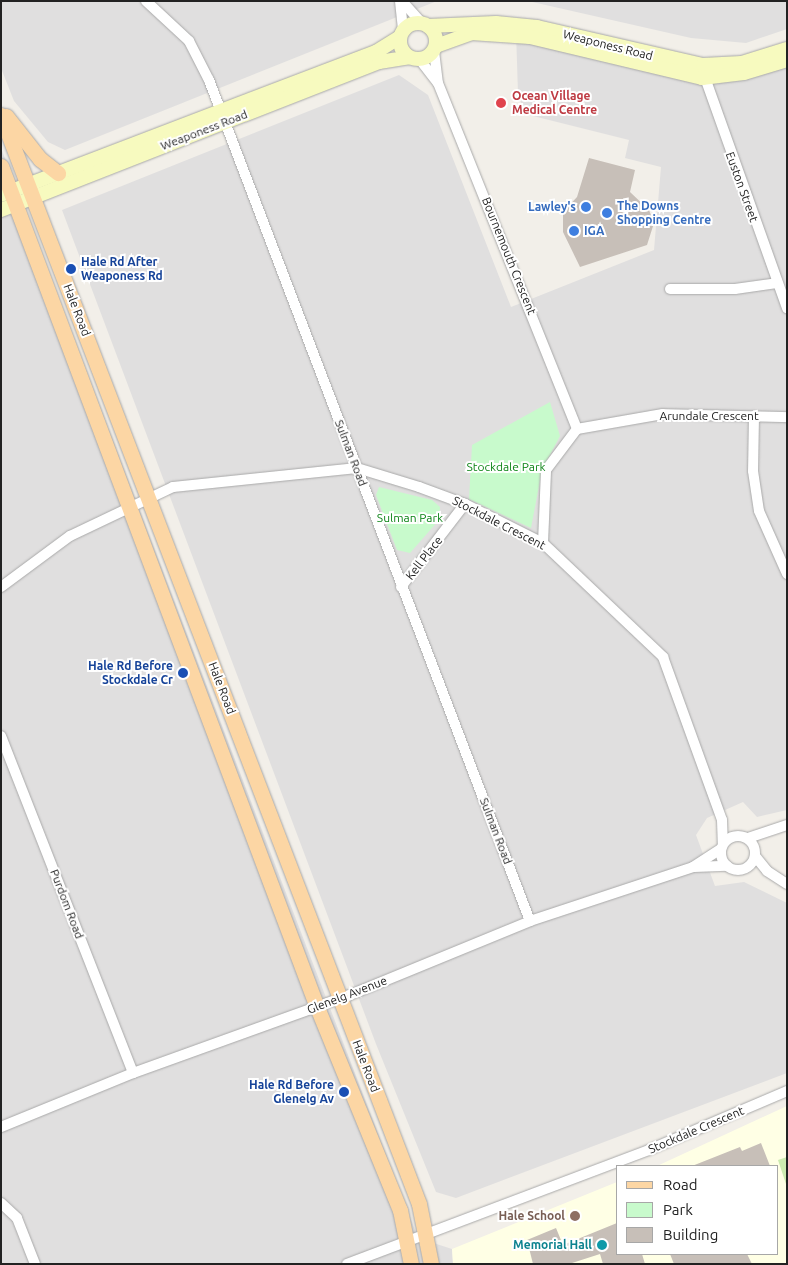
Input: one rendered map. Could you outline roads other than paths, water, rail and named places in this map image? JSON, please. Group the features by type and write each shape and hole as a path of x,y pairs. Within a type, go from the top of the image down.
{"main road":[{"name":"Weaponess Road","path":"425,24 496,23 537,27 703,72 742,63 787,49"},
{"path":"411,24 425,24 435,34 435,48 414,58 401,48 401,34 411,24"},
{"name":"Weaponess Road","path":"435,48 471,33 530,37 703,72 744,73 787,60"},
{"name":"Weaponess Road","path":"1,210 9,196 31,191 221,118 376,52 401,34"},
{"name":"Weaponess Road","path":"31,191 58,173 379,62 414,58"},
{"path":"1,109 40,160 58,173"},
{"name":"Hale Road","path":"1,115 340,999 428,1235 431,1264"},
{"name":"Hale Road","path":"1,166 9,196 130,505 317,1007 400,1210 409,1241 411,1264"}],"street":[{"name":"Sulman Road","path":"146,1 189,41 221,118 357,468 530,921"},
{"path":"401,1 425,24"},
{"path":"401,1 401,34"},
{"name":"Bournemouth Crescent","path":"435,48 438,83 578,429"},
{"name":"Bournemouth Crescent","path":"414,58 438,83"},
{"name":"Euston Street","path":"703,72 787,308"},
{"path":"670,289 735,289 777,283"},
{"name":"Arundale Crescent","path":"578,429 663,414 787,417"},
{"path":"754,416 753,471 759,511 787,574"},
{"path":"543,543 546,470 578,429"},
{"name":"Stockdale Crescent","path":"1,587 70,536 130,505 174,487 222,479 357,468 465,504 543,543 663,657 722,820 722,847"},
{"name":"Kell Place","path":"401,587 465,504"},
{"name":"Purdom Road","path":"1,736 133,1073"},
{"name":"Stockdale Crescent","path":"722,820 736,836"},
{"path":"736,836 748,838 771,834 787,825"},
{"path":"745,869 771,834"},
{"name":"Glenelg Avenue","path":"694,867 736,836"},
{"path":"748,838 755,855 766,871 787,884"},
{"path":"722,847 727,866"},
{"name":"Glenelg Avenue","path":"1,1128 133,1073 340,999 530,921 694,867 727,866 745,869"},
{"path":"745,869 766,871"},
{"name":"Stockdale Crescent","path":"347,1264 650,1150 787,1091"},
{"path":"1,1203 17,1218 35,1264"}],"place":[{"name":"Ocean Village Medical Centre","path":"501,103"},
{"name":"Lawley's","path":"586,207"},
{"name":"The Downs Shopping Centre","path":"607,213"},
{"name":"IGA","path":"574,231"},
{"name":"Hale Rd After Weaponess Rd","path":"71,269"},
{"name":"Hale Rd Before Stockdale Cr","path":"183,673"},
{"name":"Hale Rd Before Glenelg Av","path":"344,1092"},
{"name":"Hale School","path":"575,1216"},
{"name":"Memorial Hall","path":"602,1245"}],"park label":[{"name":"Stockdale Park","path":"506,467"},
{"name":"Sulman Park","path":"410,518"}]}
